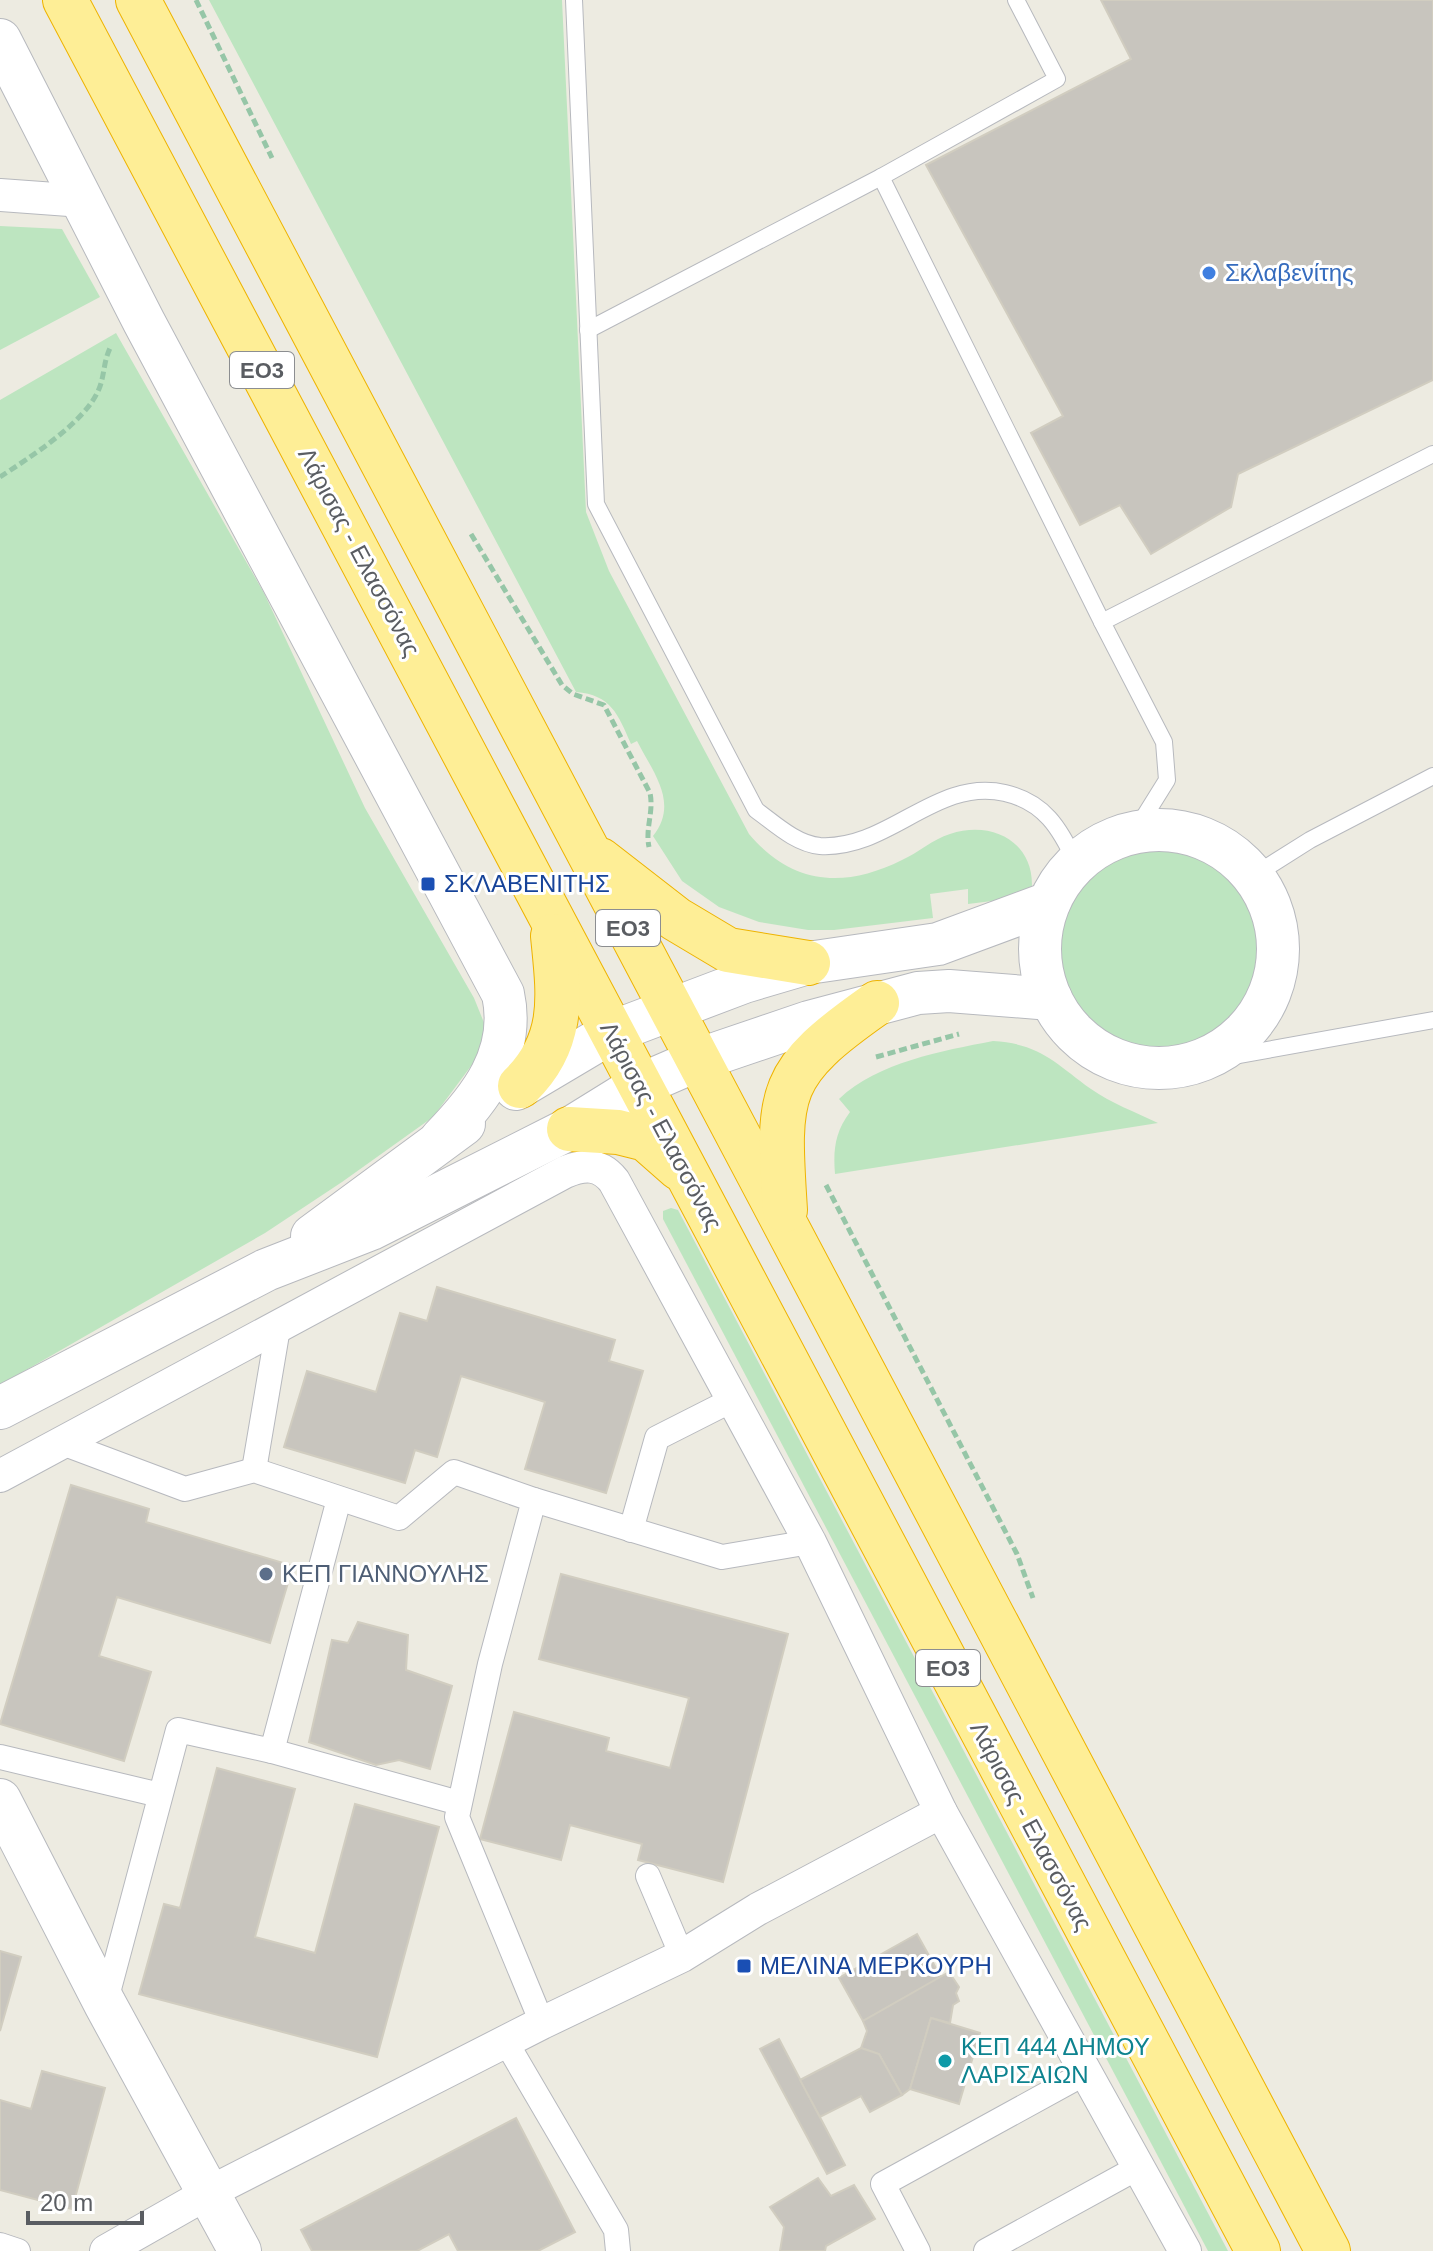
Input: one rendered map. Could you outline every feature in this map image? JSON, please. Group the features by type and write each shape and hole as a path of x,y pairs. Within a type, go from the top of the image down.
{"highway":[{"name":"Λάρισας - Ελασσόνας","path":"65,0 1258,2251"},
{"name":"ΕΟ3","path":"138,0 1328,2251"},
{"path":"586,848 676,919 728,950 808,963"},
{"path":"520,1086 537,1070 549,1049 556,1023 557,973 550,914"},
{"path":"787,1228 781,1150 782,1115 789,1089 802,1064 823,1041 877,1003"},
{"path":"569,1129 618,1132 646,1139 686,1174"}],"street":[{"path":"0,40 144,322 503,994 507,1035 501,1056 471,1108 441,1139"},
{"path":"0,195 83,201"},
{"path":"1168,830 1200,837 1229,853 1253,876 1264,893 1276,931 1277,961 1271,990 1251,1024 1221,1051 1184,1065 1144,1067 1106,1055 1073,1032 1051,999 1039,951 1049,903 1076,863 1103,844 1134,833 1168,830"},
{"path":"266,1270 441,1139 520,1086 612,1032 671,1008 808,963 938,944 1049,903"},
{"path":"0,1408 266,1270 371,1229 569,1129 640,1085 700,1059 877,1003 949,991 1051,999"},
{"path":"0,1476 65,1444 565,1172 589,1165 603,1170 614,1181 734,1399 810,1542 941,1812 1185,2251"},
{"path":"254,1470 278,1328"},
{"path":"631,1530 657,1438 734,1399"},
{"path":"65,1444 185,1489 254,1470 399,1518 454,1472 534,1500 722,1557 810,1542"},
{"path":"272,1751 339,1499"},
{"path":"534,1500 490,1664 457,1817 542,2023"},
{"path":"105,2004 178,1730 272,1751 459,1803"},
{"path":"0,1757 160,1795"},
{"path":"106,2251 208,2193 542,2023 682,1956 758,1909 941,1812"},
{"path":"4,1818 240,2251"},
{"path":"648,1876 682,1956"},
{"path":"506,2042 616,2230 618,2251"},
{"path":"918,2251 883,2184 1087,2072"},
{"path":"986,2251 1139,2167"},
{"path":"0,2245 18,2251"}],"lane":[{"path":"574,0 596,504 756,810 788,834 817,846 851,843 959,791 990,790 1021,797 1041,809 1060,828 1076,863"},
{"path":"588,330 881,177 1057,79 1016,0"},
{"path":"881,177 1164,742 1167,780 1134,833"},
{"path":"1102,622 1433,454"},
{"path":"1253,876 1310,840 1433,776"},
{"path":"1184,1065 1433,1020"}],"path":[{"path":"196,0 277,168"},
{"path":"0,477 61,436 99,389 102,363 112,345 144,322"},
{"path":"464,523 562,685 573,694 604,705 650,793 653,808 646,832 650,856"},
{"path":"865,1060 961,1034 949,991"},
{"path":"825,1183 1017,1554 1037,1610"}],"green space":[{"path":"209,0 562,0 586,512 609,571 749,834 766,851 783,864 801,872 839,878 881,869 950,834 983,830 1010,840 1021,850 1032,878 1031,896 968,904 968,889 930,894 933,918 834,930 808,930 759,922 719,907 682,881 653,836 664,812 664,800 650,765 637,741 631,744 612,708 598,697 576,692"},
{"path":"0,226 62,229 100,297 0,350"},
{"path":"116,333 264,593 365,808 474,998 489,1035 477,1058 433,1117 265,1233 0,1385 0,400"},
{"path":"1161,847 1200,855 1233,877 1255,910 1263,949 1255,988 1233,1021 1200,1043 1161,1051 1122,1043 1089,1021 1067,988 1059,949 1067,910 1089,877 1122,855"},
{"path":"993,1041 1036,1051 1099,1094 1158,1123 835,1174 836,1142 850,1112 839,1099 855,1086 891,1067 932,1054"},
{"path":"671,1208 678,1210 1228,2251 1208,2251 663,1219 663,1211"}],"building":[{"name":"Σκλαβενίτης","path":"1101,0 1433,0 1433,380 1238,474 1231,507 1151,554 1120,505 1080,525 1031,433 1063,416 926,165 1131,59"},
{"path":"437,1287 615,1340 609,1361 643,1371 606,1493 525,1469 545,1402 461,1376 437,1457 415,1450 405,1483 284,1447 307,1371 376,1392 400,1313 427,1321"},
{"path":"71,1485 149,1509 146,1522 293,1566 270,1643 117,1597 99,1656 151,1672 124,1761 0,1724"},
{"path":"561,1574 788,1634 723,1882 638,1860 642,1844 570,1825 561,1860 480,1839 514,1712 609,1738 606,1751 670,1768 689,1698 539,1659"},
{"path":"358,1622 408,1635 406,1670 452,1686 430,1769 399,1760 376,1765 309,1742 332,1640 348,1643"},
{"path":"217,1768 295,1789 255,1937 315,1953 355,1804 439,1827 377,2057 139,1994 164,1904 180,1908"},
{"path":"917,1934 941,1977 863,2021 839,1978"},
{"path":"0,1951 21,1957 0,2031"},
{"path":"949,1972 959,1987 956,1993 959,2001 953,2005 950,2023 931,2018 910,2089 902,2095 879,2054 861,2048 867,2031 863,2021"},
{"name":"ΚΕΠ 444 ΔΗΜΟΥ ΛΑΡΙΣΑΙΩΝ","path":"931,2018 980,2033 959,2104 910,2089"},
{"path":"779,2039 845,2165 827,2174 760,2049"},
{"path":"861,2048 879,2054 902,2095 870,2112 861,2096 820,2117 800,2080"},
{"path":"42,2071 105,2088 72,2209 0,2190 0,2100 31,2109"},
{"path":"516,2118 575,2232 538,2251 458,2251 449,2234 417,2251 312,2251 301,2230"},
{"path":"818,2178 831,2196 854,2185 875,2219 826,2246 825,2251 780,2251 784,2227 770,2207"}],"place":[{"name":"Σκλαβενίτης","path":"1209,273"},
{"name":"ΣΚΛΑΒΕΝΙΤΗΣ","path":"428,884"},
{"name":"ΚΕΠ ΓΙΑΝΝΟΥΛΗΣ","path":"266,1574"},
{"name":"ΜΕΛΙΝΑ ΜΕΡΚΟΥΡΗ","path":"744,1966"},
{"name":"ΚΕΠ 444 ΔΗΜΟΥ ΛΑΡΙΣΑΙΩΝ","path":"945,2061"}]}
